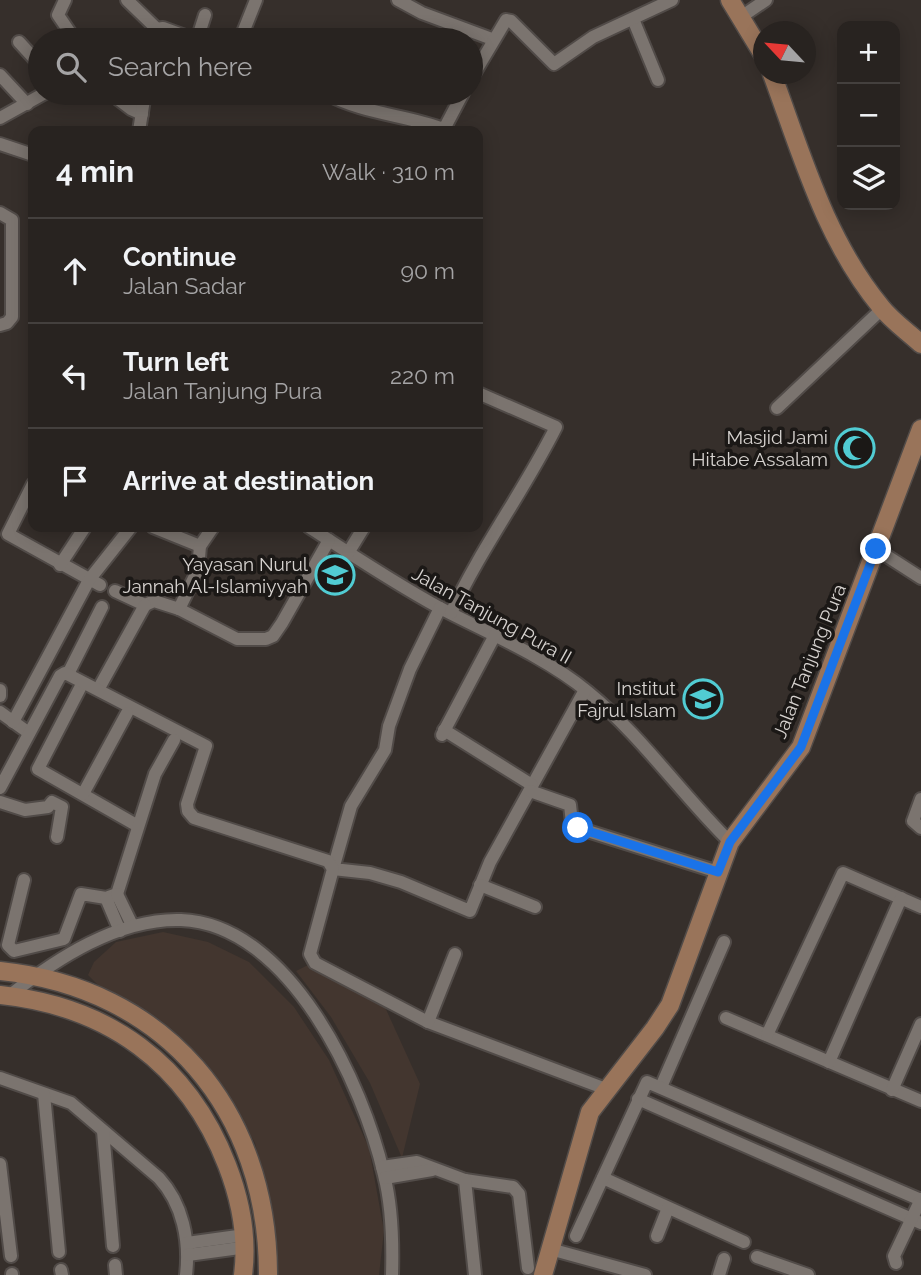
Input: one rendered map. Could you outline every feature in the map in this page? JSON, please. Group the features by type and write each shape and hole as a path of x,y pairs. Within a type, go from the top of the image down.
{"street":[{"path":"65,0 58,15 67,28"},
{"path":"127,0 149,28"},
{"path":"245,28 256,0"},
{"path":"398,0 422,13 462,28"},
{"path":"483,56 506,20 511,21 554,64 593,37 672,0"},
{"path":"730,0 753,37"},
{"path":"741,17 766,0"},
{"path":"200,28 205,15"},
{"path":"633,19 658,80"},
{"path":"483,36 492,39"},
{"path":"19,42 28,52"},
{"path":"0,75 27,104 0,118"},
{"path":"776,84 827,224 843,253 882,309 921,344"},
{"path":"128,105 142,114"},
{"path":"140,126 143,105"},
{"path":"350,105 434,126"},
{"path":"446,126 457,105"},
{"path":"0,144 28,153"},
{"path":"0,214 12,220 12,317 0,325"},
{"path":"777,408 820,364 882,309"},
{"path":"483,395 556,427 502,524 410,669 389,726 385,750 351,806 310,959 428,1022 606,1089"},
{"name":"Jalan Tanjung Pura","path":"535,1272 550,1249 590,1112 655,1028 670,1004 730,842 801,747 921,429"},
{"path":"28,494 8,534 94,582"},
{"path":"60,565 82,532"},
{"path":"13,722 45,660 128,532"},
{"path":"165,532 200,546"},
{"path":"179,609 198,570 200,546 210,532"},
{"name":"Jalan Tanjung Pura II","path":"317,532 446,611 495,635 585,690 629,729 691,804 730,842"},
{"path":"348,553 361,532"},
{"path":"99,688 145,605 153,601 179,609 237,639 266,639 273,636 329,540"},
{"path":"876,549 921,578"},
{"path":"115,591 145,605"},
{"path":"0,788 55,683 67,673 102,607"},
{"path":"495,635 443,732 531,788 570,805 572,823 578,828 718,872"},
{"path":"45,660 206,746 187,804 188,811 194,818 328,861 333,869"},
{"path":"80,688 38,769 138,826"},
{"path":"0,690 0,696"},
{"path":"333,869 370,873 401,882 468,911 585,690"},
{"path":"0,712 29,733"},
{"path":"83,794 127,713"},
{"path":"126,928 111,896 155,774 174,740"},
{"path":"921,799 913,815 913,821 921,828"},
{"path":"0,802 25,810 48,807 52,802 58,804 62,807 57,837"},
{"path":"767,1035 841,875 846,873 921,907"},
{"path":"24,880 8,945 13,951 64,939 81,894 111,896"},
{"path":"480,885 535,907"},
{"path":"830,1062 901,898"},
{"path":"5,996 37,975 126,928 182,920 217,928 263,954 293,986 325,1029 352,1080 384,1172 393,1248 392,1275"},
{"path":"661,1087 724,942"},
{"path":"428,1022 455,954"},
{"path":"0,971 37,975 114,1001 158,1032 199,1069 217,1093 248,1154 268,1237 268,1275"},
{"path":"5,996 58,1006 101,1023 148,1051 182,1085 215,1134 238,1194 246,1241 243,1275"},
{"path":"726,1018 921,1101"},
{"path":"892,1090 921,1024"},
{"path":"182,1085 199,1069"},
{"path":"0,1078 71,1103 171,1191 187,1249 186,1275"},
{"path":"576,1236 638,1099 647,1082 921,1199 918,1221 638,1099"},
{"path":"44,1094 59,1252"},
{"path":"103,1131 113,1246"},
{"path":"384,1172 417,1162 465,1180 513,1187 517,1190 535,1272"},
{"path":"0,1164 10,1256"},
{"path":"603,1178 744,1242"},
{"path":"465,1180 475,1275"},
{"path":"657,1236 668,1208"},
{"path":"187,1249 246,1241"},
{"path":"550,1249 613,1271 645,1275"},
{"path":"757,1256 808,1275"},
{"path":"719,1275 724,1259"}],"shaded area":[{"path":"163,932 208,942 249,962 294,1007 329,1060 369,1148 384,1231 379,1275 274,1275 270,1207 255,1143 223,1087 189,1051 141,1011 99,986 88,975 94,962 116,942"},
{"path":"308,965 384,1005 420,1084 402,1158 370,1083 331,1017 296,971"}],"place":[{"name":"Masjid Jami Hitabe Assalam","path":"855,448"},
{"name":"Yayasan Nurul Jannah Al-Islamiyyah","path":"335,575"},
{"name":"Institut Fajrul Islam","path":"703,699"}],"route":[{"path":"578,828 718,872 730,842 801,747 876,549"}]}
